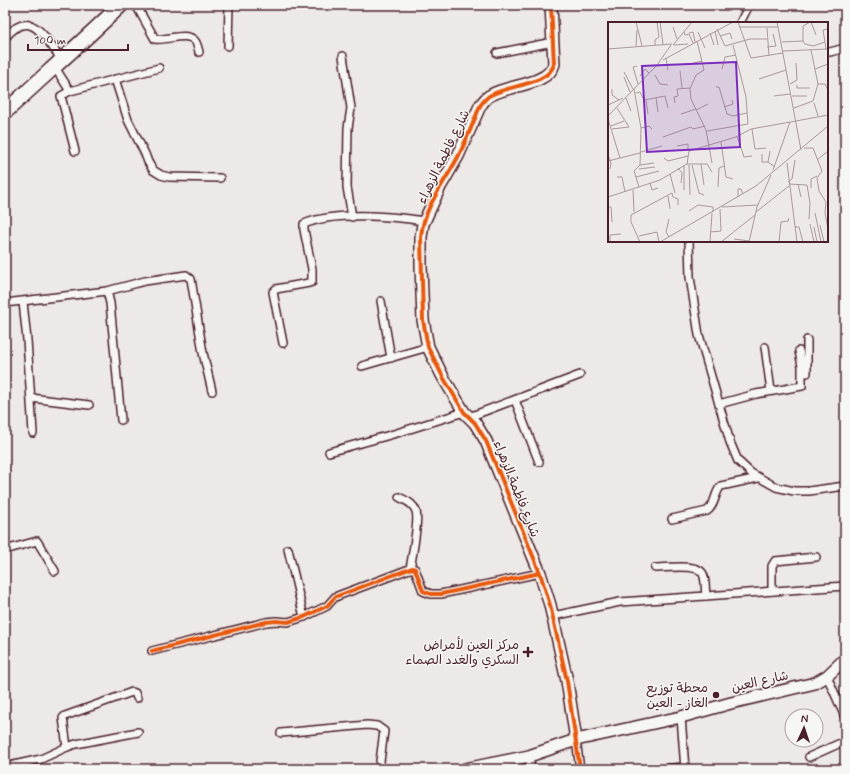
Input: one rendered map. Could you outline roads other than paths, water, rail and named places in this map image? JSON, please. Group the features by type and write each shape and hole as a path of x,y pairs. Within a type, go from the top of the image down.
{"highway":[{"path":"5,112 58,63 80,45 121,5"}],"street":[{"path":"136,5 155,39 159,40 186,36 195,41 199,52"},
{"path":"228,46 229,5"},
{"name":"شارع فاطمة الزهراء","path":"551,5 553,69 549,74 536,81 489,95 480,106 458,156 440,187 424,221 421,237 421,266 423,320 428,347 443,377 466,415 480,429 540,573 553,616 567,681 576,740"},
{"path":"740,22 749,5"},
{"path":"5,38 12,30 28,24 33,25 38,30 58,63 70,90"},
{"path":"497,53 553,42"},
{"path":"830,52 845,48"},
{"path":"342,56 351,108 348,128 347,186 352,217"},
{"path":"76,151 61,100 62,96 70,90 159,68"},
{"path":"115,79 128,120 153,170 161,175 169,177 220,178"},
{"path":"283,343 273,292 276,289 312,282 312,269 304,224 318,220 384,216 424,221"},
{"path":"689,242 690,278 699,336 730,442 738,461 743,467 758,478 776,487 794,491 809,491 845,486"},
{"path":"5,303 107,291 152,280 178,276 189,277 191,279 203,353 212,391"},
{"path":"107,291 110,303 122,420"},
{"path":"380,301 391,358"},
{"path":"23,302 33,433"},
{"path":"719,404 771,391 806,385 808,381 806,340"},
{"path":"362,366 428,347"},
{"path":"765,347 771,391"},
{"path":"800,351 802,386"},
{"path":"329,452 466,415 515,400 580,375"},
{"path":"30,398 89,405"},
{"path":"515,400 539,462"},
{"path":"672,519 707,511 712,508 717,490 721,486 758,478"},
{"path":"399,498 411,503 417,512 415,544 410,569"},
{"path":"5,550 37,541 55,571"},
{"path":"288,549 304,617"},
{"path":"772,591 772,566 775,561 816,557"},
{"path":"655,568 690,567 700,570 703,574 706,596"},
{"path":"152,651 266,622 276,620 288,622 304,617 327,606 333,599 340,595 410,569 415,569 423,591 431,594 441,594 540,573"},
{"path":"553,616 620,602 845,586"},
{"name":"شارع العين","path":"465,769 529,756 576,740 681,717 731,703 815,683 827,676 845,659"},
{"path":"827,676 845,717"},
{"path":"67,747 63,718 65,716 132,692 135,693 137,698"},
{"path":"662,769 684,768 681,717"},
{"path":"281,733 366,725 377,726 384,731 379,769"},
{"path":"5,767 42,759 67,747 138,732"},
{"path":"576,740 580,769"},
{"path":"809,757 845,741"},
{"path":"529,756 530,769"}],"place":[{"name":"مركز العين لأمراض السكري والغدد الصماء","path":"528,652"},
{"name":"محطة توزيع الغاز - العين","path":"716,695"}]}
